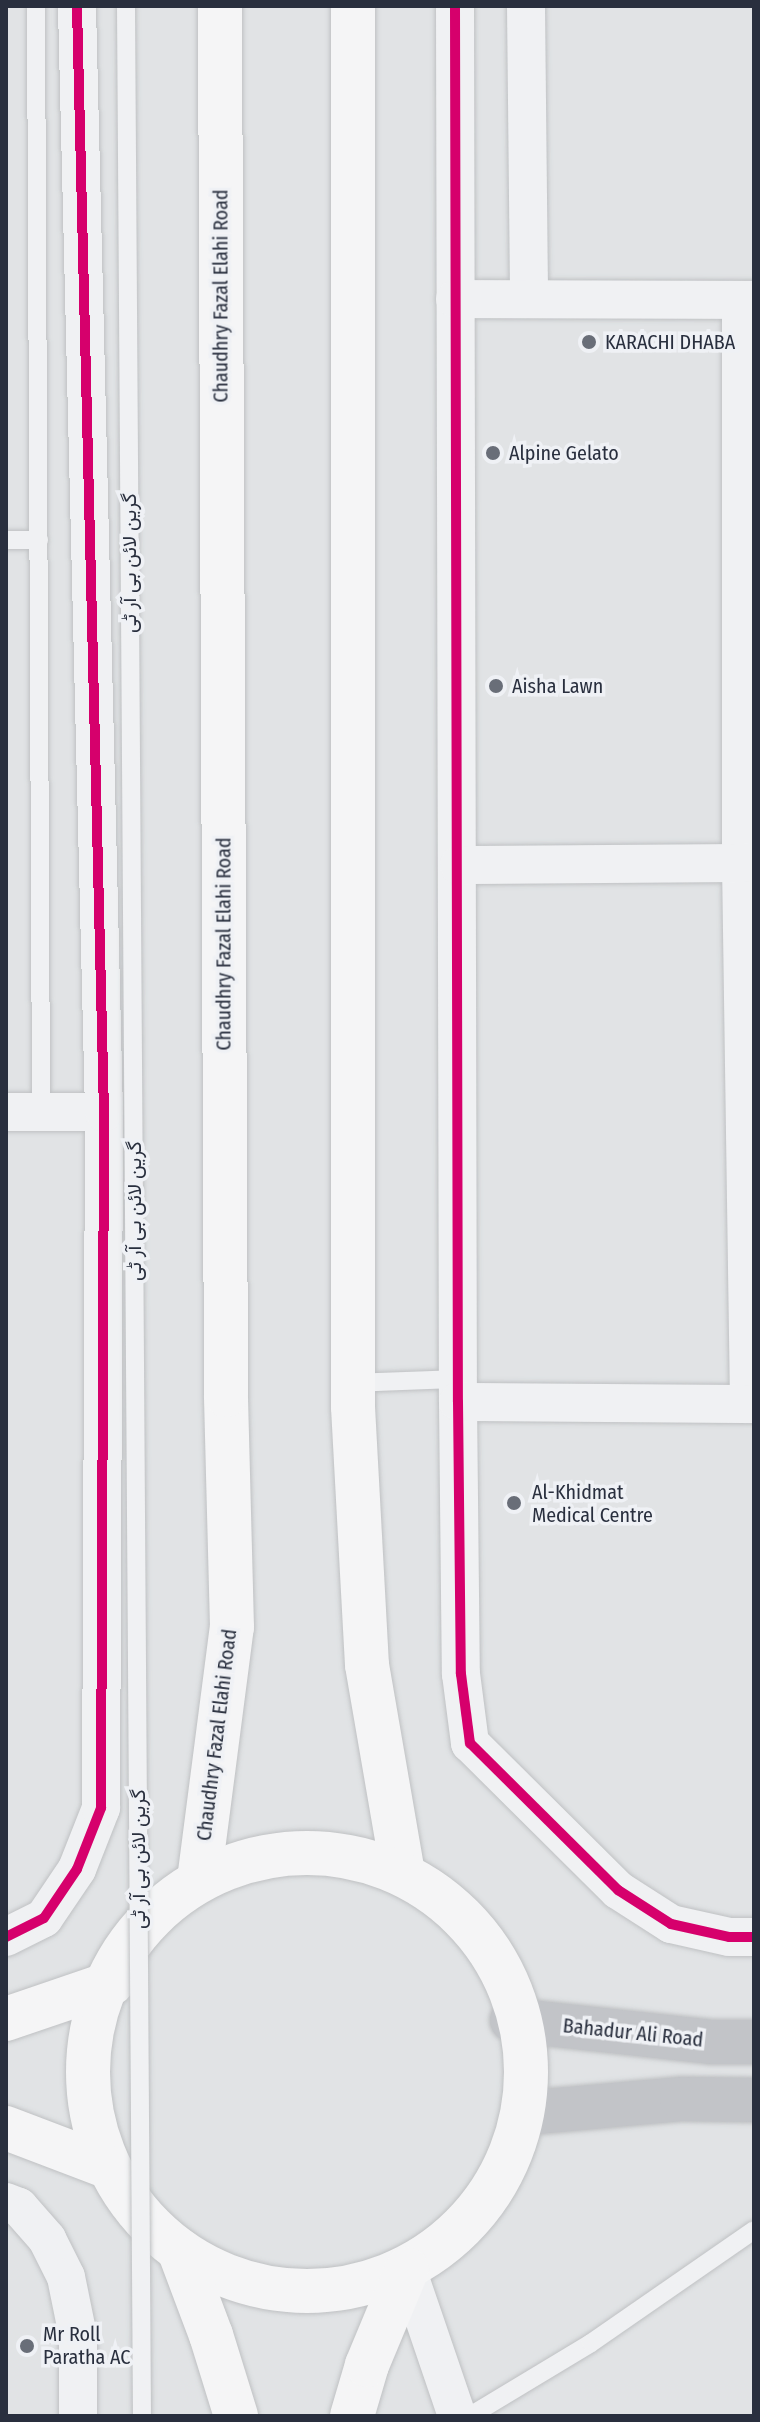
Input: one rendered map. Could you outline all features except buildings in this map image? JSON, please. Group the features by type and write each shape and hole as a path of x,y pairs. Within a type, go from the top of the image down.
{"main road":[{"name":"Chaudhry Fazal Elahi Road","path":"199,1880 232,1627 226,1395 220,6"},
{"path":"353,6 353,1383 367,1665 403,1873"},
{"path":"300,1852 353,1856 403,1873 449,1903 487,1943 512,2020 528,2051 525,2113 502,2176 462,2230 407,2269 350,2287 290,2291 231,2278 179,2250 133,2206 101,2164 88,2091 91,2029 112,1983 148,1919 199,1880 248,1860 300,1852"},
{"path":"6,2019 112,1983"},
{"name":"Bahadur Ali Road","path":"512,2020 711,2042 754,2042"},
{"path":"525,2113 682,2099 754,2100"},
{"path":"6,2128 101,2164"},
{"path":"179,2250 211,2335 236,2416"},
{"path":"352,2416 367,2365 407,2269"}],"street":[{"path":"6,1937 44,1918 77,1869 101,1808 104,1112 77,6"},
{"path":"455,6 458,1391 461,1674 470,1743 618,1890 671,1924 729,1937 754,1937"},
{"path":"526,6 529,299"},
{"path":"455,299 748,300 747,863 752,1404 458,1391"},
{"path":"459,865 747,863"},
{"path":"23,1112 104,1112"},
{"path":"6,2202 19,2207 47,2239 66,2277 78,2336 78,2416"},
{"path":"407,2269 457,2416"}],"lane":[{"path":"23,1112 39,540 36,6"},
{"name":"گرین لائن بی آر ٹی","path":"126,6 142,2416"},
{"path":"6,540 39,540"},
{"path":"353,1383 458,1391"},
{"path":"470,2416 591,2343 754,2230"}],"cycle path":[{"path":"6,1937 44,1918 77,1869 101,1808 104,1112 77,6"},
{"path":"455,6 458,1402 461,1674 470,1743 618,1890 671,1924 729,1937 754,1937"}],"place":[{"name":"KARACHI DHABA","path":"589,342"},
{"name":"Alpine Gelato","path":"493,453"},
{"name":"Aisha Lawn","path":"496,686"},
{"name":"Al-Khidmat Medical Centre","path":"514,1503"},
{"name":"Mr Roll Paratha AC","path":"27,2346"}]}
